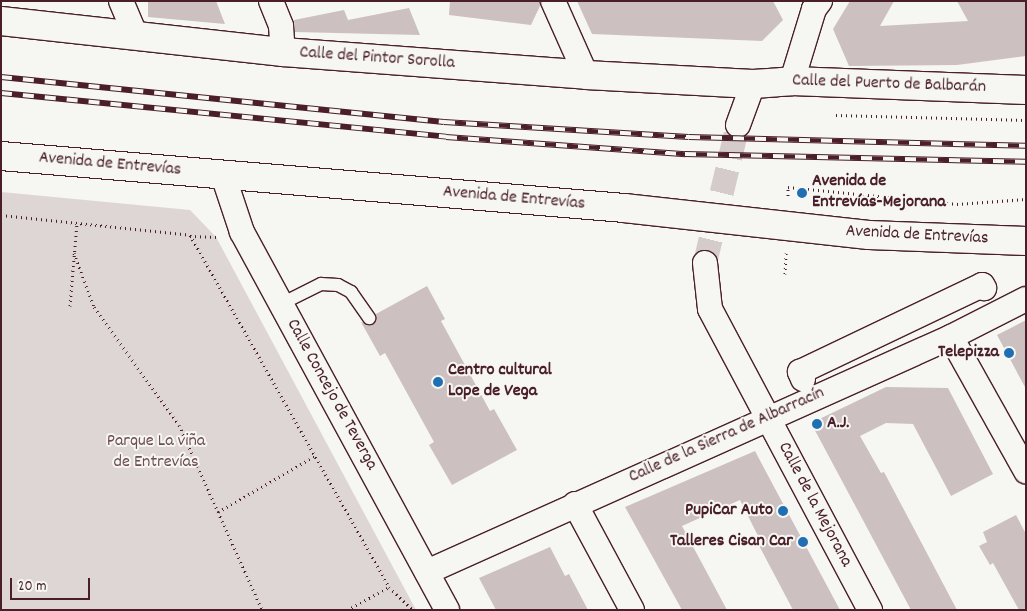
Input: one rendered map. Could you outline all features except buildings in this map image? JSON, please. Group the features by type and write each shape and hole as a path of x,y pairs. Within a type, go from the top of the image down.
{"street":[{"path":"121,1 136,36"},
{"path":"271,1 281,26 283,52"},
{"path":"553,1 586,75"},
{"path":"792,81 814,4"},
{"name":"Calle del Pintor Sorolla","path":"1,21 283,52 586,75 753,84"},
{"name":"Calle del Puerto de Balbarán","path":"753,84 792,81 1026,90"},
{"path":"738,125 753,84"},
{"name":"Avenida de Entrevías","path":"1,156 624,208 869,235 1026,241"},
{"name":"Calle Concejo de Teverga","path":"224,176 242,232 447,610"},
{"name":"Calle de la Mejorana","path":"705,263 710,309 870,610"},
{"path":"803,379 800,372 982,285 984,288"},
{"name":"Calle de la Sierra de Albarracín","path":"427,572 951,337 1026,300"},
{"path":"951,337 1026,471"},
{"path":"575,504 632,610"}],"lane":[{"path":"282,304 321,284 338,285 351,292 369,318"}],"path":[{"path":"836,115 1026,120"},
{"path":"788,196 788,187 957,204 1026,199"},
{"path":"1,215 190,236 221,236"},
{"path":"70,306 78,223"},
{"path":"190,236 389,587 413,610"},
{"path":"785,274 786,250"},
{"path":"74,253 94,307 179,425 262,610"},
{"path":"218,512 315,456"},
{"path":"347,610 389,587"}],"green space":[{"name":"Parque La viña de Entrevías","path":"1,192 190,210 216,237 416,610 1,610"}],"tunnel":[{"path":"705,263 738,125"}],"railway":[{"path":"1,77 444,122 689,137 1026,146"},
{"path":"1,93 446,137 685,154 1026,162"}],"place":[{"name":"Avenida de Entrevías-Mejorana","path":"802,193"},
{"name":"Telepizza","path":"1009,353"},
{"name":"Centro cultural Lope de Vega","path":"438,382"},
{"name":"A.J.","path":"817,424"},
{"name":"PupiCar Auto","path":"783,511"},
{"name":"Talleres Cisan Car","path":"803,542"}]}
